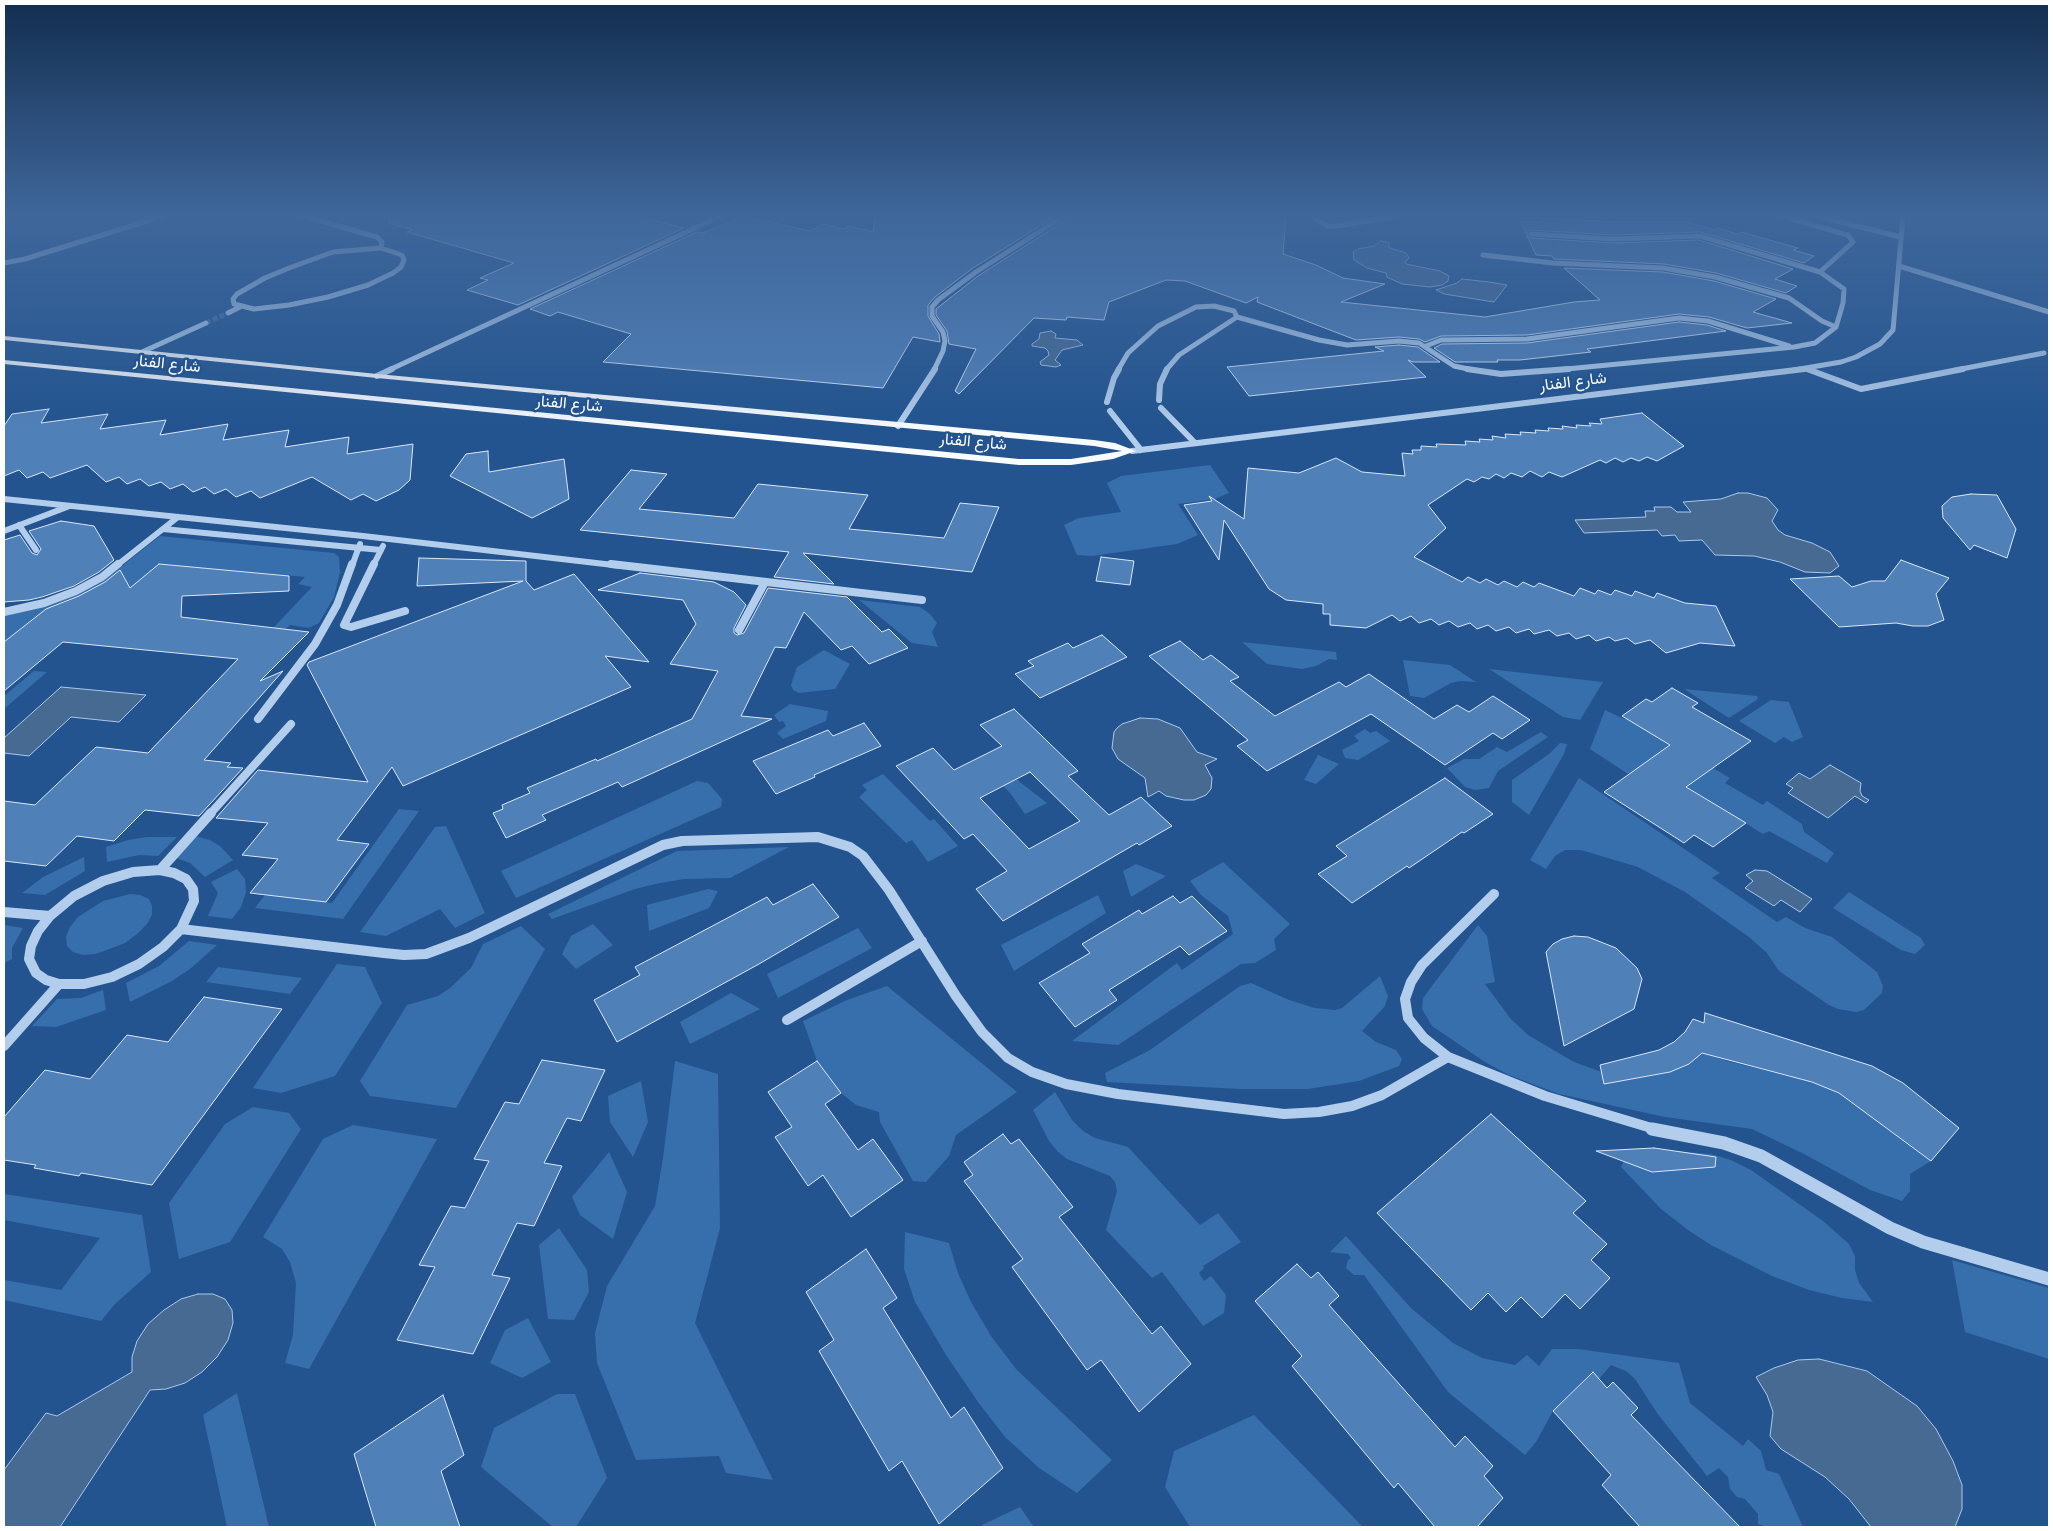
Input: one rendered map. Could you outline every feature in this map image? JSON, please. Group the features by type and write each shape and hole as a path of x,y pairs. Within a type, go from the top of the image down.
{"main road":[{"name":"شارع الفنار","path":"4,338 377,376 1094,443 1136,450"},
{"name":"شارع الفنار","path":"4,362 1019,462 1071,462 1113,456 1136,450"}],"street":[{"path":"250,287 233,299 234,304 240,307 263,309 328,298 360,287"},
{"path":"377,376 567,287"},
{"path":"898,426 934,372 943,351 945,340 943,332 932,316 932,307 955,287"},
{"path":"1752,287 1789,298 1822,321 1836,327"},
{"path":"1107,402 1114,378 1128,353 1158,326 1196,307 1206,306 1231,310 1237,317 1319,340 1347,345 1399,341 1419,343 1454,366 1500,374 1528,374 1794,347 1815,343 1836,327 1843,303 1844,289 1842,287"},
{"name":"شارع الفنار","path":"1136,450 1807,369 1856,357 1880,344 1887,337 1896,322 1898,287"},
{"path":"228,313 240,307"},
{"path":"1159,400 1160,384 1167,369 1179,355 1237,317"},
{"path":"142,352 206,323"},
{"path":"1807,369 1861,389 2044,353"},
{"path":"1110,411 1136,450"},
{"path":"4,499 363,536 764,584 922,600"},
{"path":"4,531 70,506"},
{"path":"4,612 44,603 76,591 102,577 178,517"},
{"path":"20,525 36,550"},
{"path":"258,719 315,644 327,624 337,605 363,536"},
{"path":"387,539 344,625 351,627 405,610"},
{"path":"739,630 764,584"},
{"path":"160,870 291,724"},
{"path":"181,929 384,953 404,955 426,954 470,938 663,845 682,841 818,837 850,847 863,856 889,890 956,996 982,1032 1008,1058 1032,1072 1066,1084 1118,1094 1249,1111 1284,1114 1319,1112 1352,1106 1382,1095 1448,1058"},
{"path":"160,870 174,873 186,879 193,889 194,901 190,915 181,929 163,948 147,959 112,976 84,984 60,984 46,980 36,973 30,959 31,946 38,931 50,916 74,896 103,881 133,872 160,870"},
{"path":"1494,894 1422,965 1411,982 1405,999 1408,1018 1424,1038 1448,1058 1545,1096 1639,1125 1724,1143 1761,1156 1890,1228 1922,1242 2049,1279"},
{"path":"4,912 50,916"},
{"path":"787,1020 922,941"},
{"path":"4,1046 60,984"}],"lane":[{"path":"1969,287 2049,312"},
{"path":"1426,346 1441,340 1527,339 1679,318 1708,320 1794,347"},
{"path":"1162,408 1195,443"},
{"path":"163,529 381,550"}],"shaded area":[{"path":"1444,287 1505,287 1494,302 1444,294 1436,290"},
{"path":"1051,331 1056,334 1055,338 1077,340 1083,345 1062,350 1055,360 1061,365 1056,367 1041,365 1040,362 1049,355 1048,351 1045,348 1032,346 1039,339 1040,333"},
{"path":"1210,465 1229,493 1215,499 1178,504 1198,535 1177,544 1092,556 1077,555 1064,525 1079,518 1121,512 1107,483 1121,476"},
{"path":"1738,493 1748,493 1767,498 1778,510 1772,521 1778,530 1785,535 1812,543 1830,552 1839,566 1830,573 1805,572 1780,562 1754,556 1715,555 1702,540 1679,541 1675,535 1662,536 1657,530 1584,533 1575,520 1646,517 1645,511 1655,511 1654,507 1671,507 1677,512 1691,512 1683,502 1721,499"},
{"path":"160,536 334,553 339,557 340,572 334,597 319,623 309,628 290,625 286,629 273,628 312,587 298,584 305,577 159,564 101,614 47,608 4,642 4,615 50,605 79,594 103,581"},
{"path":"859,600 920,607 930,614 937,623 932,632 938,647 912,643"},
{"path":"1242,642 1336,652 1337,660 1329,659 1316,666 1302,669 1267,664"},
{"path":"824,650 850,664 835,689 799,693 793,690 791,685 797,667"},
{"path":"1403,660 1450,665 1476,682 1460,681 1451,683 1424,698 1410,696"},
{"path":"1489,669 1603,682 1580,720 1563,717"},
{"path":"34,671 47,672 4,709 4,696"},
{"path":"61,687 146,695 119,722 71,717 29,756 4,753 4,738"},
{"path":"1684,689 1757,696 1758,699 1729,718"},
{"path":"1771,700 1789,702 1803,737 1792,742 1784,737 1775,743 1739,721"},
{"path":"790,704 828,711 826,721 783,739 777,733 786,726 783,721 779,722 774,715"},
{"path":"1605,710 1627,719 1730,778 1725,783 1763,805 1767,801 1802,824 1804,832 1834,853 1827,863 1769,831 1763,834 1682,784 1641,766 1628,774 1590,749"},
{"path":"1140,718 1158,719 1180,728 1197,752 1217,759 1205,765 1212,778 1211,789 1206,795 1194,800 1184,800 1166,796 1159,791 1148,797 1145,778 1118,759 1112,748 1114,732 1117,728 1122,724"},
{"path":"1365,729 1370,733 1376,731 1390,741 1358,760 1345,758 1342,750 1359,741 1354,736"},
{"path":"1541,732 1548,737 1498,771 1489,788 1475,790 1465,787 1447,768 1464,759 1479,759 1497,747 1507,752"},
{"path":"1560,743 1567,744 1564,754 1529,815 1512,802 1512,780 1549,754"},
{"path":"1318,755 1339,764 1316,784 1304,780"},
{"path":"1830,765 1861,783 1860,791 1862,796 1869,800 1866,803 1855,796 1828,818 1788,793 1793,788 1786,784 1799,773 1810,779"},
{"path":"1004,767 1047,803 1025,814 1010,793 994,777"},
{"path":"883,774 930,821 934,819 958,846 928,862 912,840 906,843 859,797 867,790 862,785"},
{"path":"1579,778 1720,873 1712,878 1777,922 1786,917 1805,928 1832,937 1877,972 1883,986 1882,993 1864,1010 1856,1012 1838,1009 1829,1005 1779,971 1767,953 1749,937 1685,892 1638,867 1581,850 1565,850 1555,856 1546,869 1530,860"},
{"path":"697,781 708,783 722,799 721,807 516,898 501,871"},
{"path":"399,809 419,811 343,919 255,908 265,895 332,903"},
{"path":"446,826 485,913 455,928 440,909 386,936 360,932 435,827"},
{"path":"195,836 210,840 220,846 233,860 205,877 190,863 176,858"},
{"path":"147,837 177,837 158,856 139,855 107,862 106,847 128,840"},
{"path":"789,847 730,878 684,879 660,883 635,889 552,919 548,914 677,851"},
{"path":"84,857 85,871 45,895 22,893 43,877"},
{"path":"1223,862 1290,924 1274,939 1276,950 1255,963 1241,964 1118,1045 1072,1041 1177,963 1182,970 1233,934 1228,916 1201,895 1190,881"},
{"path":"1136,864 1166,876 1131,897 1123,871"},
{"path":"237,869 245,879 246,892 241,907 232,919 208,916 218,893 211,882"},
{"path":"1755,870 1767,871 1812,899 1800,912 1781,900 1774,906 1745,888 1753,881 1746,875"},
{"path":"708,889 718,891 709,908 649,931 647,905"},
{"path":"1849,892 1921,938 1925,945 1915,954 1901,950 1833,908"},
{"path":"130,894 140,895 149,899 152,906 152,915 147,924 137,934 125,943 96,954 83,955 73,952 67,946 66,937 70,927 78,917 103,901"},
{"path":"1098,895 1106,913 1014,971 1001,945"},
{"path":"593,924 613,945 576,969 562,954 571,936"},
{"path":"4,925 23,928 12,948 12,959 4,963"},
{"path":"1478,925 1487,936 1495,982 1485,984 1510,1018 1528,1035 1574,1062 1599,1071 1624,1076 1648,1076 1670,1072 1689,1064 1702,1052 1727,1061 1812,1082 1839,1093 1852,1101 1931,1161 1910,1174 1910,1191 1902,1201 1870,1190 1804,1154 1752,1129 1665,1117 1559,1094 1509,1075 1485,1062 1432,1026 1422,1009 1423,998"},
{"path":"521,926 545,949 456,1108 370,1096 360,1081 407,1005 438,996 450,988 471,968 483,944"},
{"path":"858,928 872,948 778,998 767,974"},
{"path":"189,941 217,945 190,969 172,981 130,1002 126,983 159,966"},
{"path":"337,964 365,967 382,1003 335,1076 281,1093 253,1088"},
{"path":"218,967 302,978 290,994 206,982"},
{"path":"1380,976 1388,996 1385,1006 1362,1031 1376,1042 1396,1050 1402,1059 1399,1066 1359,1081 1308,1089 1240,1089 1107,1082 1105,1073 1150,1050 1240,986 1251,983 1289,1000 1315,1008 1335,1010 1342,1008"},
{"path":"887,986 1017,1092 956,1135 949,1156 926,1182 913,1181 880,1122 879,1112 856,1105 841,1093 817,1061 803,1021 847,1000"},
{"path":"103,990 106,1010 56,1027 32,1026 57,999 81,998"},
{"path":"731,993 760,1009 690,1044 680,1022"},
{"path":"675,1061 718,1074 720,1228 695,1323 773,1480 726,1473 719,1456 636,1460 597,1363 595,1333 607,1286 655,1206"},
{"path":"641,1081 648,1122 633,1157 610,1122 608,1096"},
{"path":"1055,1092 1072,1120 1083,1131 1095,1138 1128,1147 1200,1225 1218,1213 1241,1242 1203,1266 1204,1268 1199,1273 1204,1281 1211,1276 1226,1295 1224,1313 1203,1326 1162,1272 1152,1278 1106,1230 1117,1191 1115,1182 1110,1176 1067,1159 1058,1152 1049,1141 1033,1110"},
{"path":"253,1107 289,1113 301,1129 230,1242 179,1259 169,1203 225,1124"},
{"path":"353,1125 437,1139 309,1369 285,1363 293,1335 296,1283 290,1262 282,1249 263,1237 323,1139"},
{"path":"1673,1151 1711,1154 1731,1160 1751,1170 1823,1221 1849,1244 1855,1256 1855,1270 1859,1283 1873,1302 1842,1298 1809,1290 1772,1276 1711,1245 1661,1209 1621,1167 1627,1155 1633,1162 1644,1169 1653,1172 1665,1171 1671,1168 1675,1160"},
{"path":"609,1152 627,1192 613,1239 580,1215 572,1197"},
{"path":"4,1194 142,1215 151,1272 115,1304 101,1321 4,1300 4,1280 61,1290 100,1238 4,1220"},
{"path":"559,1228 587,1270 589,1292 574,1320 548,1319 539,1245"},
{"path":"905,1232 949,1243 958,1273 971,1302 991,1336 1016,1369 1112,1460 1077,1493 1039,1468 1005,1437 946,1355 915,1302 904,1269"},
{"path":"1346,1236 1411,1308 1453,1343 1482,1358 1515,1365 1527,1355 1539,1366 1552,1349 1578,1349 1679,1363 1690,1403 1743,1446 1748,1439 1761,1451 1766,1470 1779,1474 1803,1527 1766,1527 1758,1524 1758,1514 1745,1499 1737,1497 1730,1489 1728,1477 1719,1468 1707,1476 1657,1413 1635,1379 1626,1371 1611,1365 1599,1379 1592,1372 1553,1411 1536,1442 1525,1455 1448,1392 1364,1275 1354,1275 1346,1268 1348,1260 1351,1258 1348,1254 1330,1252"},
{"path":"1952,1260 2049,1288 2049,1359 1965,1332"},
{"path":"198,1294 213,1294 225,1299 232,1310 233,1323 228,1340 217,1357 202,1372 185,1383 166,1389 150,1390 60,1527 4,1527 4,1470 46,1413 57,1416 132,1372 132,1357 137,1341 148,1324 181,1299"},
{"path":"528,1318 551,1362 522,1378 490,1363 505,1330"},
{"path":"1819,1359 1867,1371 1917,1406 1936,1429 1953,1461 1962,1485 1962,1509 1955,1527 1871,1527 1849,1499 1825,1477 1781,1449 1770,1436 1773,1412 1767,1395 1756,1377 1774,1368 1798,1360"},
{"path":"237,1393 269,1527 227,1527 203,1415"},
{"path":"557,1394 575,1394 607,1478 576,1527 553,1527 481,1467 494,1428"},
{"path":"1254,1415 1363,1527 1190,1527 1165,1487 1174,1451"},
{"path":"1020,1507 1034,1527 982,1527 982,1525"}],"building":[{"path":"472,287 556,287 518,305 467,290"},
{"path":"577,287 948,287 928,305 928,316 939,334 940,342 913,337 883,388 603,362 631,334 558,312 550,316 530,309"},
{"path":"963,287 1147,287 1109,302 1104,320 1067,317 1066,320 1034,318 959,394 955,391 976,349 949,344 947,331 936,315 936,309"},
{"path":"1203,287 1377,287 1341,302 1485,317 1574,302 1600,300 1586,287 1736,287 1776,299 1753,312 1792,323 1747,328 1709,317 1679,314 1527,335 1441,336 1425,342 1419,339 1399,337 1356,340 1257,302 1258,297 1246,303"},
{"path":"1767,287 1795,287 1786,293"},
{"path":"1679,322 1707,325 1726,331 1587,349 1591,352 1520,360 1497,360 1498,362 1455,362 1434,348 1442,344 1527,343"},
{"path":"1399,345 1418,347 1440,362 1413,362 1408,360 1426,377 1249,396 1227,367 1384,351 1375,347"},
{"path":"49,409 41,423 108,414 100,429 166,420 160,435 228,424 223,440 289,430 285,447 349,437 347,454 413,444 410,480 399,490 376,501 363,494 351,500 312,477 260,498 251,491 236,497 226,489 214,494 205,487 193,492 183,484 170,489 161,482 149,486 140,479 127,484 119,477 106,482 87,465 50,478 43,472 27,478 19,470 4,476 4,426 12,414"},
{"path":"1642,413 1684,446 1657,461 1647,457 1639,461 1631,458 1623,462 1615,458 1606,463 1600,460 1562,477 1549,472 1542,477 1530,471 1522,477 1511,473 1504,478 1496,474 1489,479 1482,477 1474,482 1467,479 1428,505 1446,528 1414,557 1462,582 1468,577 1480,583 1486,579 1498,585 1504,581 1517,587 1523,582 1534,587 1539,583 1574,596 1580,588 1595,594 1598,590 1611,595 1615,590 1632,596 1635,591 1654,598 1657,593 1685,603 1716,606 1735,646 1700,643 1666,653 1650,640 1635,644 1627,638 1615,641 1609,637 1596,641 1589,635 1576,639 1569,633 1557,636 1549,630 1534,634 1529,629 1516,633 1509,627 1496,631 1488,625 1477,629 1470,623 1458,627 1449,621 1439,625 1431,619 1419,623 1411,616 1400,621 1392,615 1366,628 1330,625 1330,614 1323,614 1323,604 1286,600 1269,589 1224,520 1219,560 1184,505 1212,501 1209,496 1244,519 1248,468 1299,473 1336,458 1362,472 1405,476 1402,453 1413,454 1412,450 1421,450 1421,446 1437,447 1436,444 1466,445 1465,441 1480,442 1479,439 1493,440 1492,436 1506,438 1505,434 1521,435 1520,432 1536,433 1535,430 1549,431 1548,428 1563,429 1562,426 1577,428 1576,425 1591,426 1589,423 1602,424 1600,419"},
{"path":"488,451 489,472 564,459 569,499 532,518 450,476 466,454"},
{"path":"631,470 667,474 639,509 734,518 758,484 868,495 849,529 944,538 960,503 999,507 972,572 803,553 834,584 774,577 789,552 580,530"},
{"path":"1971,494 1997,495 2016,529 2007,558 1974,545 1970,550 1943,518 1942,506 1952,497"},
{"path":"61,521 94,526 114,560 99,572 74,586 29,600 4,602 4,540 20,535 32,553 37,555 41,549 29,531"},
{"path":"1101,557 1134,561 1130,585 1096,581"},
{"path":"419,558 526,561 526,581 534,590 574,574 649,662 605,656 631,687 403,786 392,767 337,840 369,844 326,902 250,893 278,859 242,855 268,823 216,818 258,770 368,782 307,665 309,662 523,581 417,586"},
{"path":"1901,560 1949,578 1936,594 1944,620 1928,626 1896,623 1839,627 1790,579 1839,576 1852,587 1871,581 1885,581"},
{"path":"159,564 289,576 289,591 182,596 181,617 309,632 260,681 283,671 204,760 231,763 227,767 243,768 199,816 145,810 114,841 77,836 46,866 4,861 4,801 35,805 96,747 148,753 238,659 63,642 4,691 4,642 46,609 79,596 105,582 120,570 130,588"},
{"path":"640,573 714,582 734,592 746,605 734,628 734,633 737,635 744,633 768,588 847,597 882,632 889,629 908,648 869,664 852,646 841,650 804,612 786,648 775,647 741,716 772,719 622,787 618,782 542,815 546,820 506,838 493,813 503,809 502,805 530,793 527,788 596,759 597,761 692,719 718,671 670,664 696,624 683,600 598,590"},
{"path":"1102,635 1127,657 1040,698 1015,674 1034,666 1028,661 1068,643 1073,648"},
{"path":"1180,641 1203,660 1211,655 1239,677 1230,681 1275,716 1339,682 1346,687 1369,674 1434,719 1457,705 1469,712 1493,696 1530,720 1502,739 1493,733 1445,765 1371,714 1267,771 1237,746 1248,740 1149,656"},
{"path":"1672,688 1698,703 1692,707 1751,741 1686,787 1746,823 1713,847 1694,835 1684,843 1604,792 1670,745 1622,716 1646,699 1652,702"},
{"path":"1014,709 1078,771 1068,776 1109,815 1141,797 1172,826 1139,845 1137,843 1003,921 976,889 1007,871 973,834 964,839 896,766 933,748 954,770 1002,746 980,725","holes":["1030,772 1080,821 1029,849 980,798"]},
{"path":"864,723 881,746 776,794 753,761 828,730 833,736"},
{"path":"1445,778 1493,814 1464,833 1462,832 1409,868 1407,866 1352,903 1318,874 1347,856 1336,846"},
{"path":"813,884 839,917 759,964 617,1042 594,1000 640,975 635,967 767,897 773,905"},
{"path":"1173,896 1180,903 1192,896 1227,931 1189,955 1180,946 1109,990 1117,1000 1075,1027 1039,983 1090,953 1082,944 1139,910 1142,914"},
{"path":"1574,936 1588,937 1616,948 1637,968 1642,979 1634,1009 1564,1046 1546,952 1553,944"},
{"path":"204,997 282,1009 152,1185 81,1173 79,1176 34,1168 36,1165 4,1160 4,1117 45,1070 90,1079 127,1035 168,1042"},
{"path":"1705,1013 1872,1066 1903,1083 1959,1128 1931,1161 1839,1093 1812,1082 1702,1053 1689,1064 1670,1072 1604,1084 1600,1065 1659,1050 1674,1042 1685,1032 1693,1019 1704,1023"},
{"path":"542,1060 605,1070 581,1121 567,1118 544,1163 562,1166 534,1226 517,1223 492,1275 510,1278 473,1354 397,1340 435,1267 419,1265 451,1206 465,1208 489,1161 474,1159 505,1102 519,1104"},
{"path":"817,1061 841,1093 825,1104 858,1150 873,1139 903,1180 851,1217 823,1175 808,1186 775,1137 792,1127 768,1092"},
{"path":"1491,1114 1586,1201 1573,1213 1607,1244 1591,1260 1610,1278 1580,1309 1565,1294 1542,1318 1521,1297 1506,1312 1488,1293 1471,1310 1377,1213"},
{"path":"1003,1134 1011,1144 1019,1139 1073,1207 1059,1217 1152,1334 1161,1326 1191,1364 1139,1412 1101,1360 1087,1370 1012,1267 1023,1259 964,1181 973,1175 964,1162"},
{"path":"1654,1148 1716,1157 1715,1167 1652,1172 1596,1151"},
{"path":"866,1249 897,1298 883,1308 951,1418 964,1407 1003,1468 939,1524 902,1461 889,1471 819,1351 834,1340 806,1292"},
{"path":"1297,1264 1311,1278 1318,1272 1339,1296 1329,1305 1455,1447 1465,1436 1493,1466 1484,1476 1503,1498 1477,1527 1435,1527 1398,1483 1394,1488 1292,1366 1302,1356 1255,1301"},
{"path":"1593,1372 1607,1388 1613,1382 1638,1408 1631,1415 1740,1527 1640,1527 1602,1485 1611,1475 1553,1411"},
{"path":"443,1395 464,1455 441,1471 460,1527 376,1527 354,1454"}],"tunnel":[{"path":"206,323 228,313"}]}
